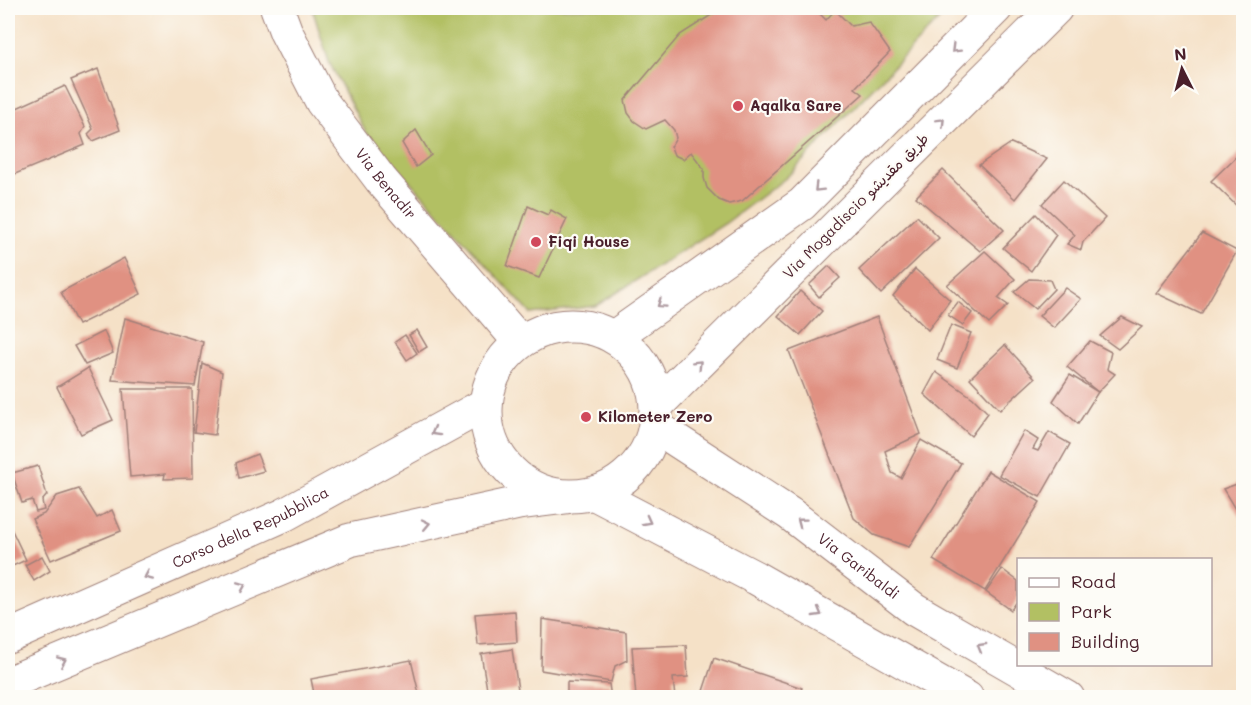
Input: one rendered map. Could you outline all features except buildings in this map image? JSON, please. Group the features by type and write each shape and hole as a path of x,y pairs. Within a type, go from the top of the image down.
{"main road":[{"name":"Via Benadir","path":"277,8 286,32 322,102 381,180 520,342"},
{"path":"614,337 802,204 996,8"},
{"name":"Via Mogadiscio طريق مقديشو","path":"656,416 1056,8"},
{"path":"8,683 351,540 519,504 580,495 616,484 635,469 648,449 656,416 650,378 636,355 614,337 591,329 567,326 542,331 520,342 504,360 491,381 486,404 487,431 498,456 516,477 539,491 580,495 756,578 967,698"},
{"name":"Corso della Repubblica","path":"8,637 284,515 486,404"},
{"name":"Via Garibaldi","path":"656,416 914,609 1068,698"}],"green space":[{"path":"312,8 950,8 787,177 726,223 596,306 531,314 366,133 329,62"}],"place":[{"name":"Aqalka Sare","path":"738,106"},
{"name":"Fiqi House","path":"536,242"},
{"name":"Kilometer Zero","path":"586,417"}]}
